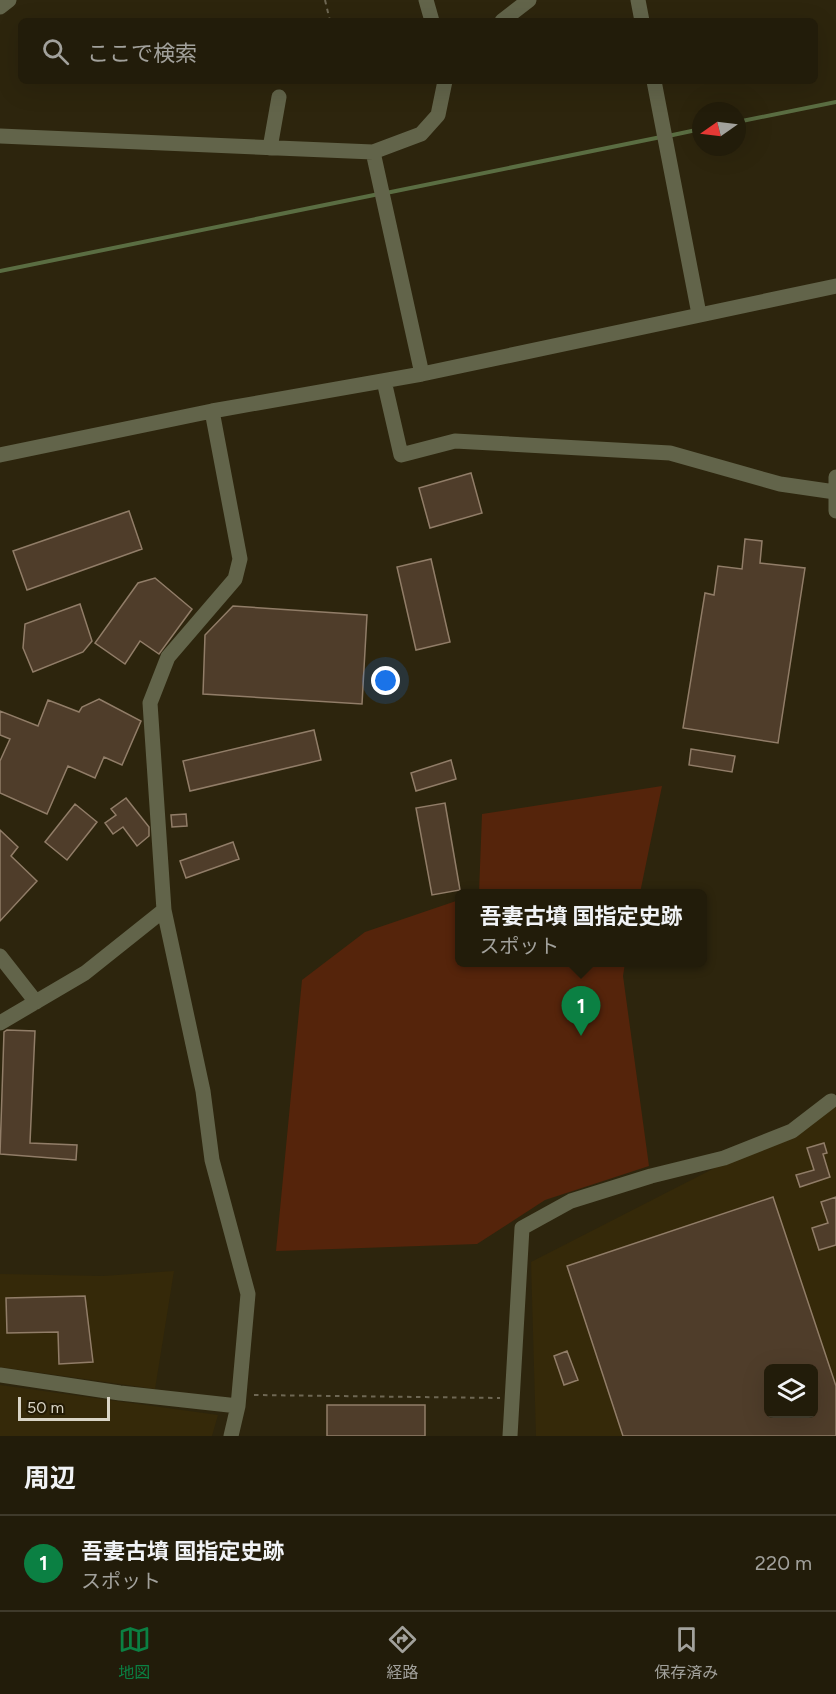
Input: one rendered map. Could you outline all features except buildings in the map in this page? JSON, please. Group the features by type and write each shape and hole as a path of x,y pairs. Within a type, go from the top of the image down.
{"street":[{"path":"0,7 9,0"},
{"path":"426,0 431,18"},
{"path":"506,18 529,0"},
{"path":"638,0 641,18"},
{"path":"0,136 373,152 421,134 438,115 444,84"},
{"path":"655,84 699,314"},
{"path":"270,148 279,97"},
{"path":"373,152 422,374"},
{"path":"0,454 213,411 422,374 836,286 836,296"},
{"path":"384,381 401,455 455,441 670,453 780,484 836,492"},
{"path":"213,411 240,559 235,579 168,657 150,704 164,910 202,1091 212,1161 248,1294 238,1401 231,1436"},
{"path":"836,477 836,511"},
{"path":"0,1023 52,995 85,973 164,910"},
{"path":"0,956 36,1002"},
{"path":"510,1436 522,1228 570,1202 651,1176 724,1158 792,1131 831,1101"},
{"path":"0,1375 120,1393 238,1401"}],"path":[{"path":"325,0 329,18"},
{"path":"238,1401 512,1398"}],"shaded area":[{"path":"662,786 641,889 479,889 482,814"},
{"path":"455,901 455,967 624,967 623,976 649,1166 545,1200 477,1244 276,1251 302,980 365,932"},
{"path":"836,1106 836,1436 536,1436 531,1262"},
{"path":"174,1271 155,1389 0,1367 0,1274 103,1276"},
{"path":"0,1385 218,1415 212,1436 0,1436"}],"waterway":[{"path":"746,120 836,102"},
{"path":"668,136 692,131"},
{"path":"386,193 661,137"},
{"path":"0,271 379,194"}],"place":[{"name":"吾妻古墳 国指定史跡","path":"581,1036"}]}
